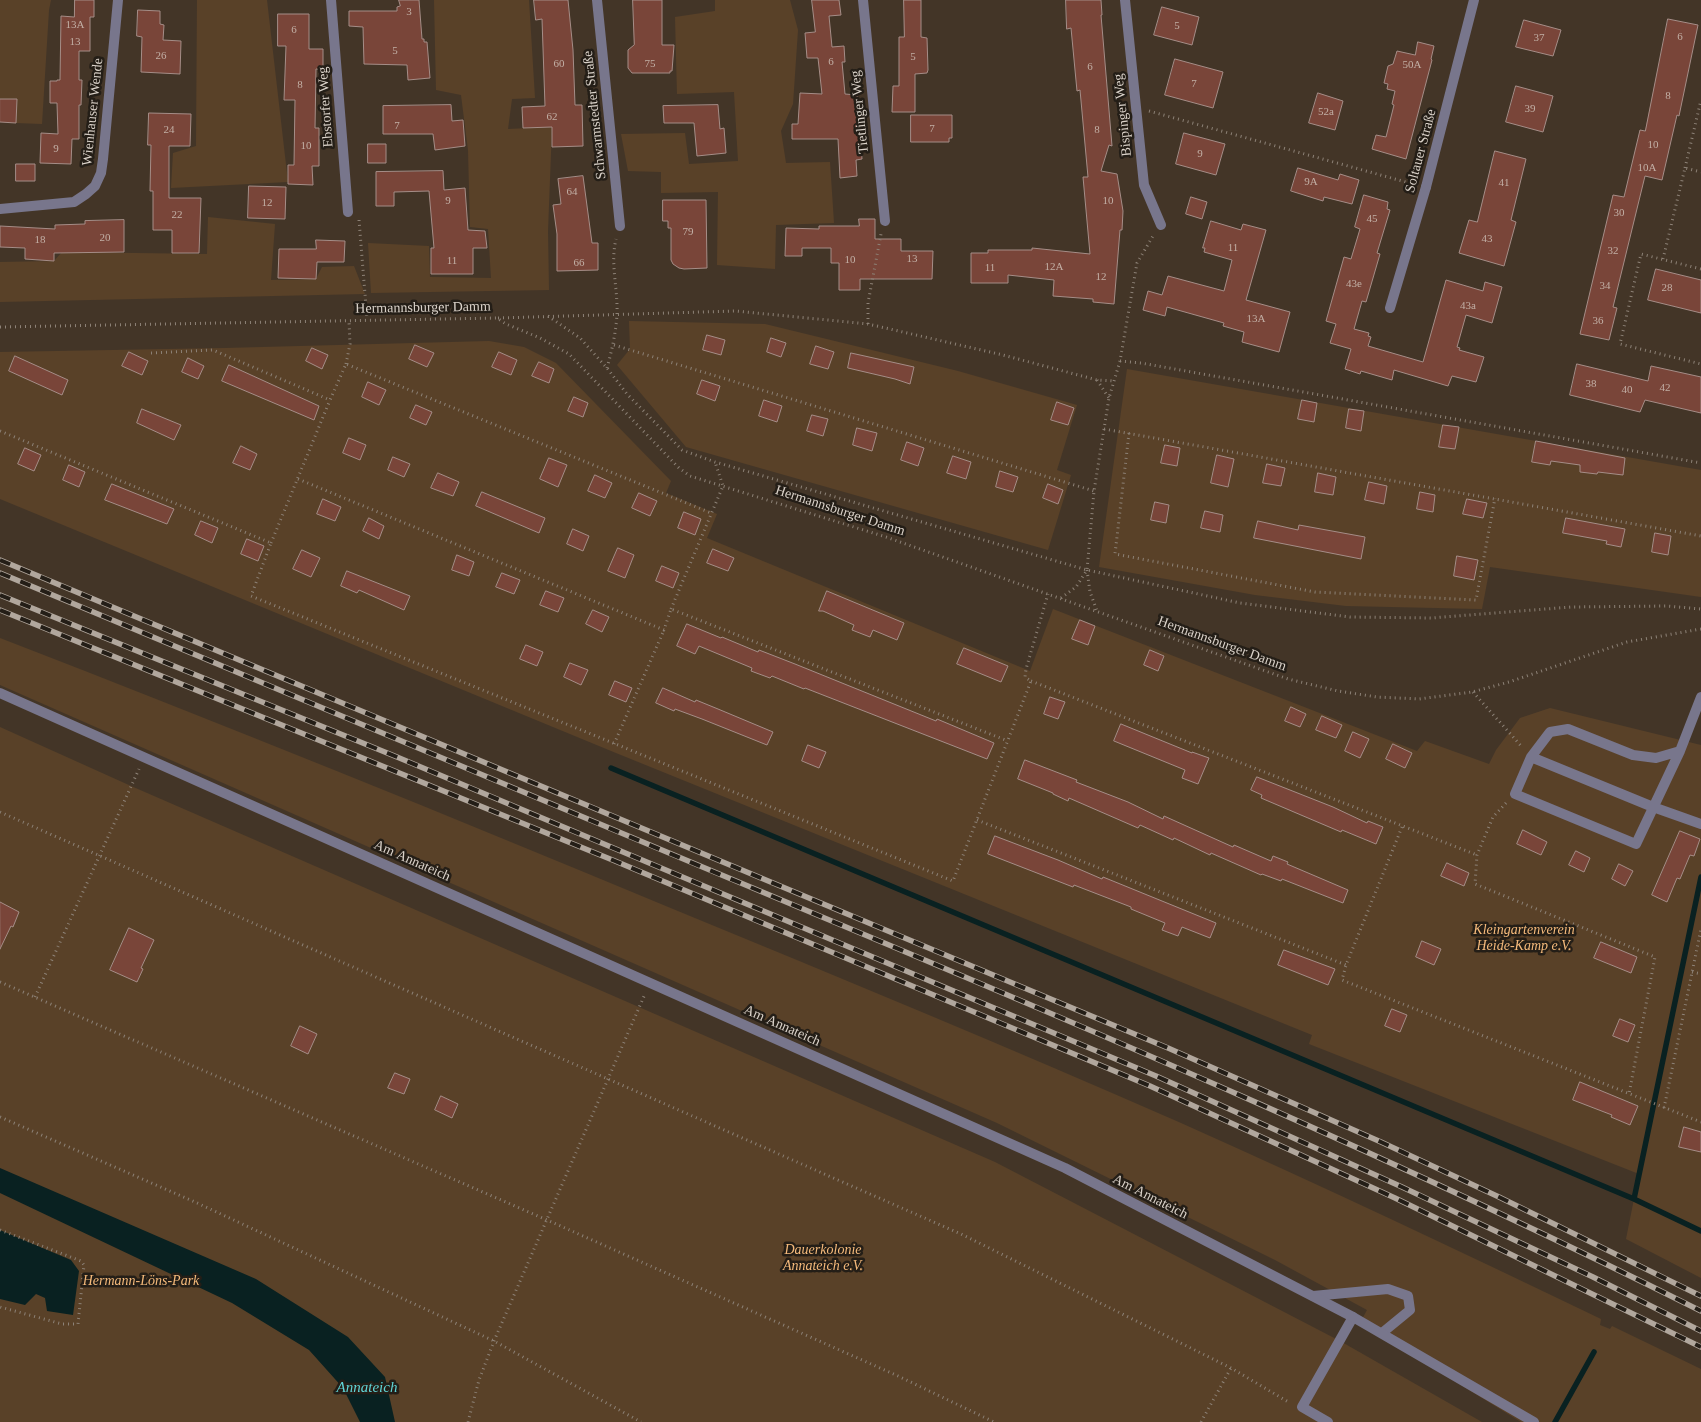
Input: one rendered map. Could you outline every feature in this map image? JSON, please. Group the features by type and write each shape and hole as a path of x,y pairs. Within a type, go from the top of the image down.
{"street":[{"name":"Wienhauser Wende","path":"0,209 74,202 95,186 101,172 103,159 118,0"},
{"name":"Ebstorfer Weg","path":"331,0 348,212"},
{"name":"Schwarmstedter Straße","path":"597,0 620,226"},
{"name":"Tietlinger Weg","path":"863,0 885,221"},
{"name":"Bispinger Weg","path":"1125,0 1144,185 1161,225"},
{"name":"Soltauer Straße","path":"1390,308 1426,187 1474,0"},
{"name":"Am Annateich","path":"0,693 1065,1168 1353,1317 1534,1422"},
{"path":"1680,751 1656,758 1633,755 1568,729 1550,732 1531,757 1514,794 1636,844 1680,751 1701,697"},
{"path":"1531,757 1652,807 1701,824"},
{"path":"1312,1296 1388,1289 1408,1296 1410,1310 1382,1333"},
{"path":"1328,1422 1302,1407 1353,1317"}],"path":[{"path":"1663,259 1701,100"},
{"path":"1135,107 1426,187"},
{"path":"1685,168 1701,172"},
{"path":"348,212 358,219 367,320"},
{"path":"868,324 868,303 879,242 885,221"},
{"path":"1097,611 1090,592 1087,570 1094,491 1109,398 1120,361 1137,263 1161,225"},
{"path":"607,368 614,345 617,313 613,253 620,226"},
{"path":"1701,268 1641,254 1620,344 1701,364"},
{"path":"497,318 736,311 868,324 1003,354 1097,380 1115,381"},
{"path":"548,316 580,338 627,394 682,450 716,462 1087,570 1240,603 1350,616 1431,618 1580,607 1667,606 1701,609"},
{"name":"Hermannsburger Damm","path":"0,328 497,318 569,354 679,468 690,476 886,536 1288,680 1338,691 1377,697 1419,699 1472,692 1509,682 1627,642 1701,629"},
{"path":"349,320 350,344 346,364 251,596 953,881 1031,681"},
{"path":"614,345 1094,491"},
{"path":"151,353 214,350 330,400"},
{"path":"1120,361 1141,363 1701,463"},
{"path":"346,364 711,514"},
{"path":"1097,380 1109,398"},
{"path":"1104,429 1701,536"},
{"path":"0,431 271,544"},
{"path":"1129,433 1115,554 1315,592 1476,600 1495,498"},
{"path":"614,744 664,630 723,486 716,462"},
{"path":"298,479 664,630"},
{"path":"1061,598 1076,587 1087,570"},
{"path":"1048,594 1026,669 1025,677 1031,681 1477,855"},
{"path":"671,609 1008,741"},
{"path":"1472,692 1531,757"},
{"path":"35,997 144,757"},
{"path":"1514,794 1493,817 1477,855 1475,884 1656,957 1628,1094"},
{"path":"0,812 961,1234 1231,1368 1292,1404 1302,1407"},
{"path":"977,820 1346,965"},
{"path":"1402,827 1346,965 1342,980 1701,1122"},
{"path":"1664,1108 1701,929"},
{"path":"1692,972 1701,974"},
{"path":"0,982 546,1220 898,1376 994,1422"},
{"path":"468,1422 479,1380 494,1341 650,982"},
{"path":"0,1117 195,1202 494,1341 641,1422"},
{"path":"0,1230 81,1261 84,1265 78,1324 62,1324 0,1307"},
{"path":"1201,1422 1231,1368"}],"green space":[{"path":"0,0 51,0 42,124 16,123 17,99 0,99"},
{"path":"197,0 267,0 288,182 171,188 173,153 196,146"},
{"path":"434,0 529,0 535,98 512,99 508,129 552,127 548,231 549,290 371,293 368,243 429,246 430,277 491,278 488,229 470,227 468,150 461,95 436,90"},
{"path":"715,0 790,0 798,30 793,104 781,131 786,163 830,162 834,223 776,225 775,269 717,265 718,192 661,193 661,172 628,171 621,134 685,133 689,164 738,161 734,92 677,94 675,17 715,11"},
{"path":"208,217 275,224 271,280 316,279 322,267 354,266 365,294 0,302 0,262 54,261 62,252 207,254"},
{"path":"629,321 765,324 958,371 1077,405 1057,470 1071,475 1048,550 686,447 617,365 630,349"},
{"name":"Kleingartenverein Heide-Kamp e.V.","path":"489,341 524,347 556,363 671,481 666,493 717,514 707,538 1030,671 1053,609 1417,751 1425,741 1489,764 1496,750 1520,718 1550,708 1701,745 1701,1278 1626,1239 1639,1174 1309,1044 1312,1035 616,753 0,499 0,352"},
{"path":"1127,369 1701,470 1701,597 1490,567 1482,609 1346,606 1255,595 1099,567"},
{"path":"0,638 337,771 864,988 1118,1095 1339,1195 1601,1319 1600,1325 1610,1329 1612,1326 1701,1369 1701,1422 1521,1422 1360,1323 1367,1310 1275,1260 997,1123 0,685"},
{"name":"Dauerkolonie Annateich e.V.","path":"0,727 131,786 995,1162 1340,1341 1482,1422 0,1422"}],"water":[{"name":"Annateich","path":"0,1168 256,1279 348,1337 385,1377 395,1422 360,1422 343,1388 309,1350 232,1303 0,1193"},
{"path":"0,1230 71,1260 79,1271 73,1315 47,1311 45,1298 36,1294 25,1305 0,1299"}],"building":[{"path":"75,0 94,0 94,17 90,17 90,51 79,51 79,80 82,80 81,105 79,105 79,139 72,139 71,164 40,163 41,133 58,134 57,103 50,103 50,81 60,80 61,16 74,17"},
{"path":"399,0 419,0 422,39 424,39 424,42 427,42 430,78 408,80 407,65 364,64 363,27 349,26 349,11 397,11 397,7 400,6"},
{"path":"534,0 568,0 573,50 575,105 582,105 583,146 552,147 552,127 523,128 522,107 545,106 542,19 536,20"},
{"path":"633,0 662,0 662,45 674,45 672,71 670,73 632,73 628,68 628,50 634,45"},
{"path":"812,0 839,0 841,15 829,16 832,47 844,46 845,62 842,62 845,94 857,95 862,159 856,160 857,176 840,178 838,139 792,139 792,124 798,124 800,93 822,94 818,58 807,58 805,33 815,32"},
{"path":"904,0 921,0 921,37 927,38 928,70 927,73 915,74 915,112 892,112 893,86 899,86 899,37 904,37"},
{"path":"1066,0 1101,0 1112,146 1109,145 1101,171 1117,174 1123,211 1114,304 1093,302 1093,299 1053,296 1054,280 1008,275 1008,283 971,283 971,253 988,253 988,250 1032,250 1032,248 1090,254 1083,177 1088,177 1080,90 1077,91 1071,28 1067,29"},
{"path":"1162,7 1199,17 1192,45 1154,35"},
{"path":"138,10 160,11 160,24 164,25 163,40 181,41 180,74 141,72 142,37 137,36"},
{"path":"278,14 309,14 309,49 323,49 323,69 316,69 315,128 319,128 319,166 312,166 313,185 288,184 288,165 294,165 295,100 284,100 286,46 278,46"},
{"path":"1668,19 1698,25 1679,116 1677,115 1662,180 1645,176 1613,307 1617,308 1609,340 1580,334 1613,195 1624,197 1640,130 1645,131"},
{"path":"1524,20 1561,30 1553,56 1516,47"},
{"path":"1418,42 1434,46 1406,159 1372,149 1376,135 1386,137 1394,105 1392,104 1395,91 1387,89 1388,84 1384,83 1388,66 1393,64 1397,51 1415,55"},
{"path":"1175,59 1223,72 1213,108 1165,95"},
{"path":"1516,86 1553,96 1543,132 1506,122"},
{"path":"1318,93 1343,101 1335,130 1309,123"},
{"path":"0,99 17,99 16,123 0,122"},
{"path":"451,105 452,121 463,120 465,146 435,150 433,134 383,134 383,106"},
{"path":"718,105 720,129 724,128 726,153 697,156 694,123 664,123 663,106"},
{"path":"149,113 191,114 190,146 169,146 169,198 201,198 199,253 172,253 172,230 153,230 153,191 150,191 151,145 148,145"},
{"path":"911,115 952,115 952,138 949,138 949,142 911,142"},
{"path":"1184,133 1225,144 1216,175 1176,164"},
{"path":"368,144 386,144 386,163 368,163"},
{"path":"1495,151 1526,159 1511,220 1516,222 1504,266 1459,253 1469,220 1477,222"},
{"path":"16,164 35,164 35,181 16,181"},
{"path":"1298,168 1338,180 1340,174 1359,180 1352,204 1324,197 1323,201 1291,191"},
{"path":"443,171 444,190 465,188 468,230 485,231 487,248 473,248 473,274 431,274 431,248 434,248 429,191 394,192 394,206 376,206 376,172"},
{"path":"583,176 592,243 598,243 598,270 557,271 557,234 553,205 561,204 558,179"},
{"path":"249,186 286,187 285,219 248,218"},
{"path":"1364,195 1388,202 1387,209 1390,210 1377,253 1380,254 1366,302 1362,301 1354,329 1369,333 1368,336 1371,337 1368,346 1423,362 1446,280 1483,291 1485,282 1502,287 1492,323 1466,315 1457,347 1460,348 1459,350 1484,357 1476,382 1452,376 1448,386 1394,370 1392,380 1361,371 1360,374 1345,369 1351,349 1330,343 1336,324 1326,321 1344,257 1351,259 1360,229 1355,227"},
{"path":"1191,197 1207,202 1202,219 1186,214"},
{"path":"663,200 706,200 707,268 684,269 673,264 671,260 671,228 668,228 668,221 663,221"},
{"path":"859,219 875,219 875,239 901,239 901,251 933,251 932,279 860,279 860,290 839,290 839,263 831,263 831,248 802,248 802,256 785,256 786,228 819,229 819,226 859,226"},
{"path":"124,220 124,252 54,253 54,261 25,259 25,248 0,247 0,226 55,229 55,225 85,224 85,221"},
{"path":"1211,221 1241,230 1243,224 1266,230 1246,300 1290,312 1279,352 1242,342 1244,332 1223,326 1224,323 1167,307 1165,316 1143,310 1148,291 1162,295 1168,276 1224,291 1232,260 1204,252 1205,248 1203,248"},
{"path":"316,240 345,241 344,262 317,262 316,279 278,278 279,249 316,249"},
{"path":"1656,269 1701,280 1701,313 1648,300"},
{"path":"707,335 725,340 721,355 703,350"},
{"path":"771,338 786,343 781,357 767,352"},
{"path":"415,345 434,353 427,367 409,359"},
{"path":"816,346 834,352 828,369 810,364"},
{"path":"312,348 328,355 322,369 306,361"},
{"path":"129,352 148,361 142,375 122,366"},
{"path":"499,352 517,360 511,375 492,367"},
{"path":"851,353 914,367 910,384 848,368"},
{"path":"15,356 68,380 62,395 9,371"},
{"path":"188,358 204,366 198,379 182,372"},
{"path":"539,362 554,369 549,383 532,376"},
{"path":"1577,364 1648,381 1651,366 1701,377 1701,413 1645,400 1640,412 1570,395"},
{"path":"229,365 319,406 314,420 222,381"},
{"path":"702,380 720,386 715,401 697,394"},
{"path":"368,382 386,390 379,405 362,397"},
{"path":"574,397 588,403 583,417 568,411"},
{"path":"764,400 782,406 777,422 759,416"},
{"path":"1302,400 1317,403 1314,422 1298,419"},
{"path":"1057,402 1074,408 1068,425 1051,420"},
{"path":"416,405 432,412 426,425 410,418"},
{"path":"142,409 181,425 174,440 137,423"},
{"path":"1349,409 1364,411 1361,431 1346,428"},
{"path":"812,415 828,419 823,436 807,431"},
{"path":"1443,425 1459,427 1455,449 1439,447"},
{"path":"857,428 877,433 872,451 853,445"},
{"path":"349,438 366,445 360,460 343,453"},
{"path":"1536,441 1625,458 1623,475 1580,472 1580,465 1551,461 1550,465 1532,462"},
{"path":"907,442 924,448 918,466 901,460"},
{"path":"1165,445 1180,448 1177,466 1161,463"},
{"path":"241,446 257,454 250,470 233,463"},
{"path":"25,448 41,455 34,471 18,464"},
{"path":"1217,455 1234,459 1228,487 1211,483"},
{"path":"953,456 971,462 966,479 947,473"},
{"path":"393,457 410,464 404,477 388,470"},
{"path":"549,458 567,465 558,487 540,479"},
{"path":"1267,464 1285,468 1281,486 1263,483"},
{"path":"69,465 85,472 79,487 63,480"},
{"path":"1000,471 1018,477 1013,492 996,487"},
{"path":"438,473 459,482 453,496 431,488"},
{"path":"1318,473 1336,477 1333,495 1315,492"},
{"path":"595,475 612,483 605,498 588,491"},
{"path":"1369,482 1387,486 1384,504 1365,500"},
{"path":"112,484 174,509 167,524 105,500"},
{"path":"1048,484 1063,490 1058,504 1043,498"},
{"path":"482,492 545,518 539,533 476,506"},
{"path":"1420,492 1435,495 1433,512 1417,509"},
{"path":"639,493 657,501 650,516 632,508"},
{"path":"323,499 341,507 335,521 317,514"},
{"path":"1467,499 1487,503 1483,518 1463,514"},
{"path":"1155,502 1169,505 1166,523 1151,520"},
{"path":"1205,511 1223,515 1220,532 1201,528"},
{"path":"684,512 701,519 695,535 678,528"},
{"path":"369,518 384,526 379,539 363,531"},
{"path":"1566,518 1625,529 1621,547 1606,544 1607,541 1563,533"},
{"path":"201,521 218,528 212,543 195,535"},
{"path":"1258,521 1298,530 1299,525 1365,537 1361,559 1254,538"},
{"path":"573,529 589,536 583,551 567,544"},
{"path":"1655,533 1671,536 1668,555 1652,552"},
{"path":"247,539 264,546 258,561 241,554"},
{"path":"618,548 634,555 625,578 608,571"},
{"path":"713,549 734,558 728,571 707,563"},
{"path":"302,550 320,558 311,577 293,569"},
{"path":"457,555 474,562 469,576 452,570"},
{"path":"1457,556 1478,560 1474,580 1454,576"},
{"path":"662,566 679,573 673,588 656,581"},
{"path":"347,571 410,596 404,610 359,590 357,593 341,586"},
{"path":"502,573 520,580 514,594 496,587"},
{"path":"546,591 564,598 558,612 540,605"},
{"path":"827,591 904,623 897,640 873,630 870,637 852,630 854,625 819,611"},
{"path":"593,610 609,617 602,632 586,624"},
{"path":"1080,620 1095,626 1088,645 1072,639"},
{"path":"687,624 758,652 759,650 994,743 987,759 805,688 772,676 770,678 751,671 752,668 699,646 695,654 677,646"},
{"path":"526,645 543,652 537,666 520,659"},
{"path":"964,648 1008,666 1001,682 957,664"},
{"path":"1150,650 1164,656 1158,671 1144,665"},
{"path":"570,663 588,670 581,685 564,677"},
{"path":"615,681 632,688 626,702 609,695"},
{"path":"663,688 773,732 767,745 656,703"},
{"path":"1050,697 1065,702 1058,719 1044,714"},
{"path":"1291,707 1306,714 1300,727 1285,721"},
{"path":"1322,716 1342,725 1336,738 1316,730"},
{"path":"1121,724 1209,758 1198,784 1182,778 1185,770 1114,741"},
{"path":"1353,732 1369,739 1360,758 1345,751"},
{"path":"1393,744 1412,753 1405,768 1386,759"},
{"path":"808,745 826,752 819,768 802,761"},
{"path":"1025,760 1077,780 1076,782 1128,802 1163,819 1164,816 1233,847 1234,845 1271,861 1273,856 1288,862 1287,864 1348,890 1343,903 1282,879 1281,881 1261,875 1211,853 1210,855 1174,838 1173,840 1140,825 1138,828 1069,798 1068,801 1018,779"},
{"path":"1257,777 1333,807 1367,823 1368,821 1383,827 1376,844 1342,830 1341,832 1261,798 1262,795 1251,790"},
{"path":"1523,830 1547,842 1541,855 1517,844"},
{"path":"1680,831 1700,839 1694,856 1690,855 1680,879 1677,878 1667,902 1652,895"},
{"path":"995,836 1216,923 1210,938 1182,927 1178,936 1162,930 1165,923 1131,909 1131,907 988,854"},
{"path":"1576,851 1590,858 1584,872 1569,865"},
{"path":"1447,863 1469,873 1464,886 1441,876"},
{"path":"1619,864 1633,871 1625,886 1612,879"},
{"path":"0,902 19,912 13,927 11,926 0,949"},
{"path":"129,928 154,940 141,968 143,969 137,982 110,970"},
{"path":"1422,941 1441,949 1434,965 1416,957"},
{"path":"1601,942 1637,957 1631,973 1594,958"},
{"path":"1284,950 1335,969 1328,985 1278,965"},
{"path":"1392,1009 1407,1015 1400,1032 1385,1026"},
{"path":"1620,1019 1635,1025 1628,1042 1613,1036"},
{"path":"300,1026 317,1034 308,1054 291,1046"},
{"path":"395,1073 410,1079 404,1094 388,1088"},
{"path":"1580,1082 1638,1106 1630,1125 1611,1117 1612,1115 1573,1100"},
{"path":"441,1096 458,1104 452,1118 435,1110"},
{"path":"1684,1127 1701,1132 1701,1152 1679,1147"}],"waterway":[{"path":"611,768 1634,1199 1701,1231"},
{"path":"1634,1199 1701,877"},
{"path":"1555,1422 1594,1352"}],"railway":[{"path":"0,560 1168,1048 1381,1142 1499,1197 1701,1296"},
{"path":"0,573 1136,1050 1364,1150 1701,1311"},
{"path":"0,595 397,757 1156,1076 1402,1187 1593,1277 1701,1331"},
{"path":"0,610 615,861 1150,1086 1395,1198 1701,1347"}],"park label":[{"name":"Hermann-Löns-Park","path":"141,1281"}]}
